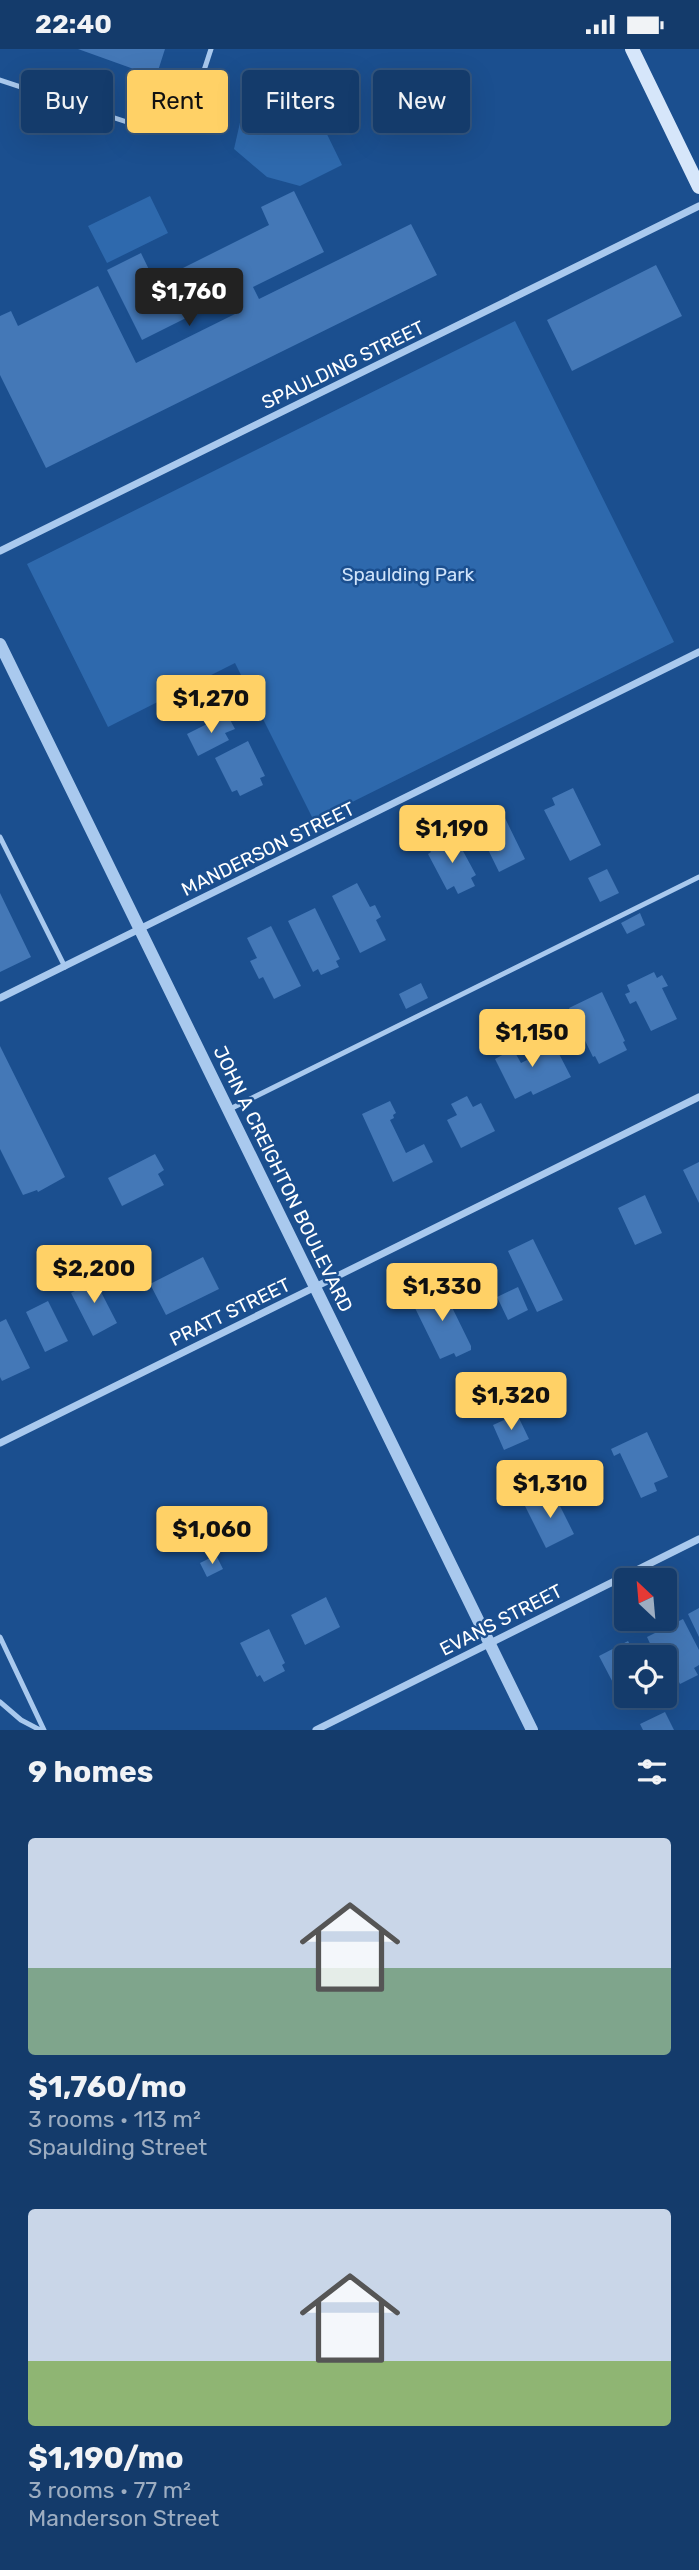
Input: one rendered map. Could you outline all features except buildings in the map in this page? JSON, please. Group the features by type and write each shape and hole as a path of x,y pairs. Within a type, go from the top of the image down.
{"main road":[{"path":"632,49 699,187"}],"street":[{"name":"SPAULDING STREET","path":"0,551 699,207"},
{"name":"JOHN A CREIGHTON BOULEVARD","path":"0,644 532,1730"},
{"name":"MANDERSON STREET","path":"0,998 699,653"},
{"name":"PRATT STREET","path":"0,1443 699,1097"},
{"name":"EVANS STREET","path":"316,1730 699,1539"}],"lane":[{"path":"0,80 133,124 150,126 167,121 182,112 194,98 211,49"},
{"path":"0,837 65,967"},
{"path":"228,1110 699,877"},
{"path":"0,1637 42,1730"},
{"path":"0,1702 21,1720 42,1730"}],"green space":[{"path":"242,114 242,133 326,133 342,165 300,186 267,177 234,149"},
{"path":"150,196 168,233 107,263 88,226"},
{"name":"Spaulding Park","path":"515,321 674,642 314,821 235,663 108,727 27,564"}]}
